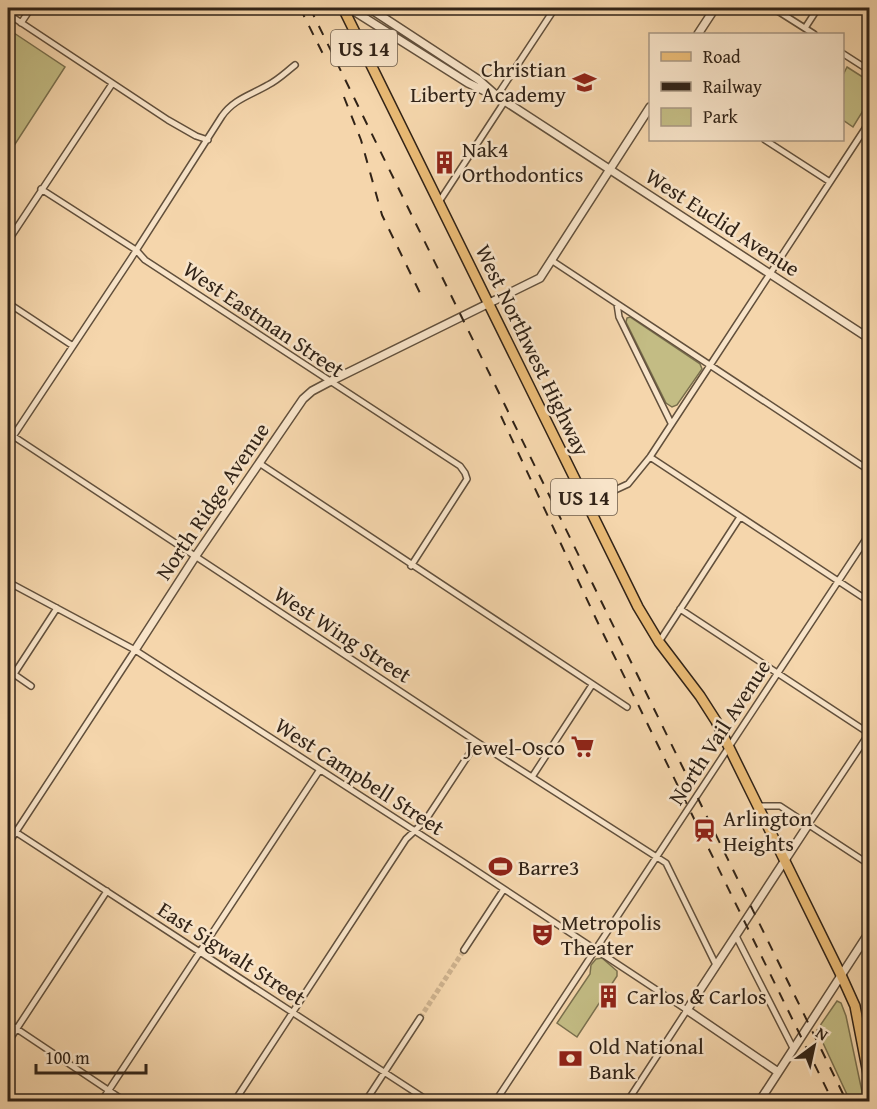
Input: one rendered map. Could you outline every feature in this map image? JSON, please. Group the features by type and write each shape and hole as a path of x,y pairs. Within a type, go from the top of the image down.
{"main road":[{"name":"West Northwest Highway","path":"344,8 638,607 659,642 708,707 784,862"},
{"name":"US 14","path":"784,862 855,1006 869,1078"}],"street":[{"path":"21,23 31,8"},
{"name":"West Euclid Avenue","path":"349,8 468,83 505,101 868,336"},
{"name":"West Euclid Avenue","path":"369,8 479,80 497,96"},
{"path":"497,96 555,8"},
{"path":"699,33 715,8"},
{"path":"773,8 812,33"},
{"path":"805,28 818,8"},
{"path":"8,14 168,120 207,140"},
{"path":"844,54 870,71"},
{"path":"8,444 228,108 243,96 270,85 295,65"},
{"path":"8,241 112,84"},
{"path":"439,202 505,101"},
{"name":"North Ridge Avenue","path":"135,650 296,408 312,391 540,278 649,110"},
{"path":"587,503 628,484 650,457 870,121"},
{"path":"767,141 830,182"},
{"name":"West Eastman Street","path":"41,189 136,250 145,260 329,382 460,466 466,477 411,566"},
{"path":"551,260 870,471"},
{"path":"8,303 73,346"},
{"path":"617,303 619,317 671,423"},
{"name":"West Wing Street","path":"13,436 477,742 666,863 716,965"},
{"path":"650,457 870,602"},
{"path":"260,463 411,566 627,707"},
{"path":"659,642 740,517"},
{"name":"North Vail Avenue","path":"495,1101 870,533"},
{"name":"West Campbell Street","path":"8,582 135,650 687,1010"},
{"path":"14,674 57,608"},
{"path":"627,1101 869,733 680,609"},
{"path":"8,844 135,650"},
{"path":"8,670 31,686"},
{"path":"532,777 592,685"},
{"path":"234,1101 400,848 425,822 477,742"},
{"path":"101,1101 319,771"},
{"path":"757,806 780,806 870,865"},
{"name":"East Sigwalt Street","path":"8,826 430,1101"},
{"path":"464,950 504,889"},
{"path":"8,1042 107,891"},
{"path":"759,1101 870,932"},
{"path":"736,936 793,1048"},
{"path":"687,1010 778,1072"},
{"path":"365,1101 420,1018"},
{"path":"8,1023 126,1101"}],"green space":[{"path":"8,29 65,67 8,155"},
{"path":"847,67 869,81 869,101 853,127 844,121 844,73"},
{"path":"630,317 700,364 702,369 677,405 672,407 666,403 626,322"},
{"path":"602,958 617,971 617,976 577,1037 557,1023 590,974 591,965 596,959"},
{"path":"837,1001 841,1003 846,1016 864,1101 850,1101 817,1030"}],"tunnel":[{"path":"420,1018 464,950"}],"railway":[{"path":"300,8 326,60"},
{"path":"310,8 847,1102"},
{"path":"344,97 361,140 382,215 420,293"},
{"path":"501,416 598,623 833,1102"}],"place":[{"name":"Christian Liberty Academy","path":"584,82"},
{"name":"Nak4 Orthodontics","path":"444,162"},
{"name":"Jewel-Osco","path":"583,747"},
{"name":"Arlington Heights","path":"705,831"},
{"name":"Barre3","path":"500,867"},
{"name":"Metropolis Theater","path":"543,935"},
{"name":"Carlos & Carlos","path":"609,996"},
{"name":"Old National Bank","path":"571,1059"}]}
